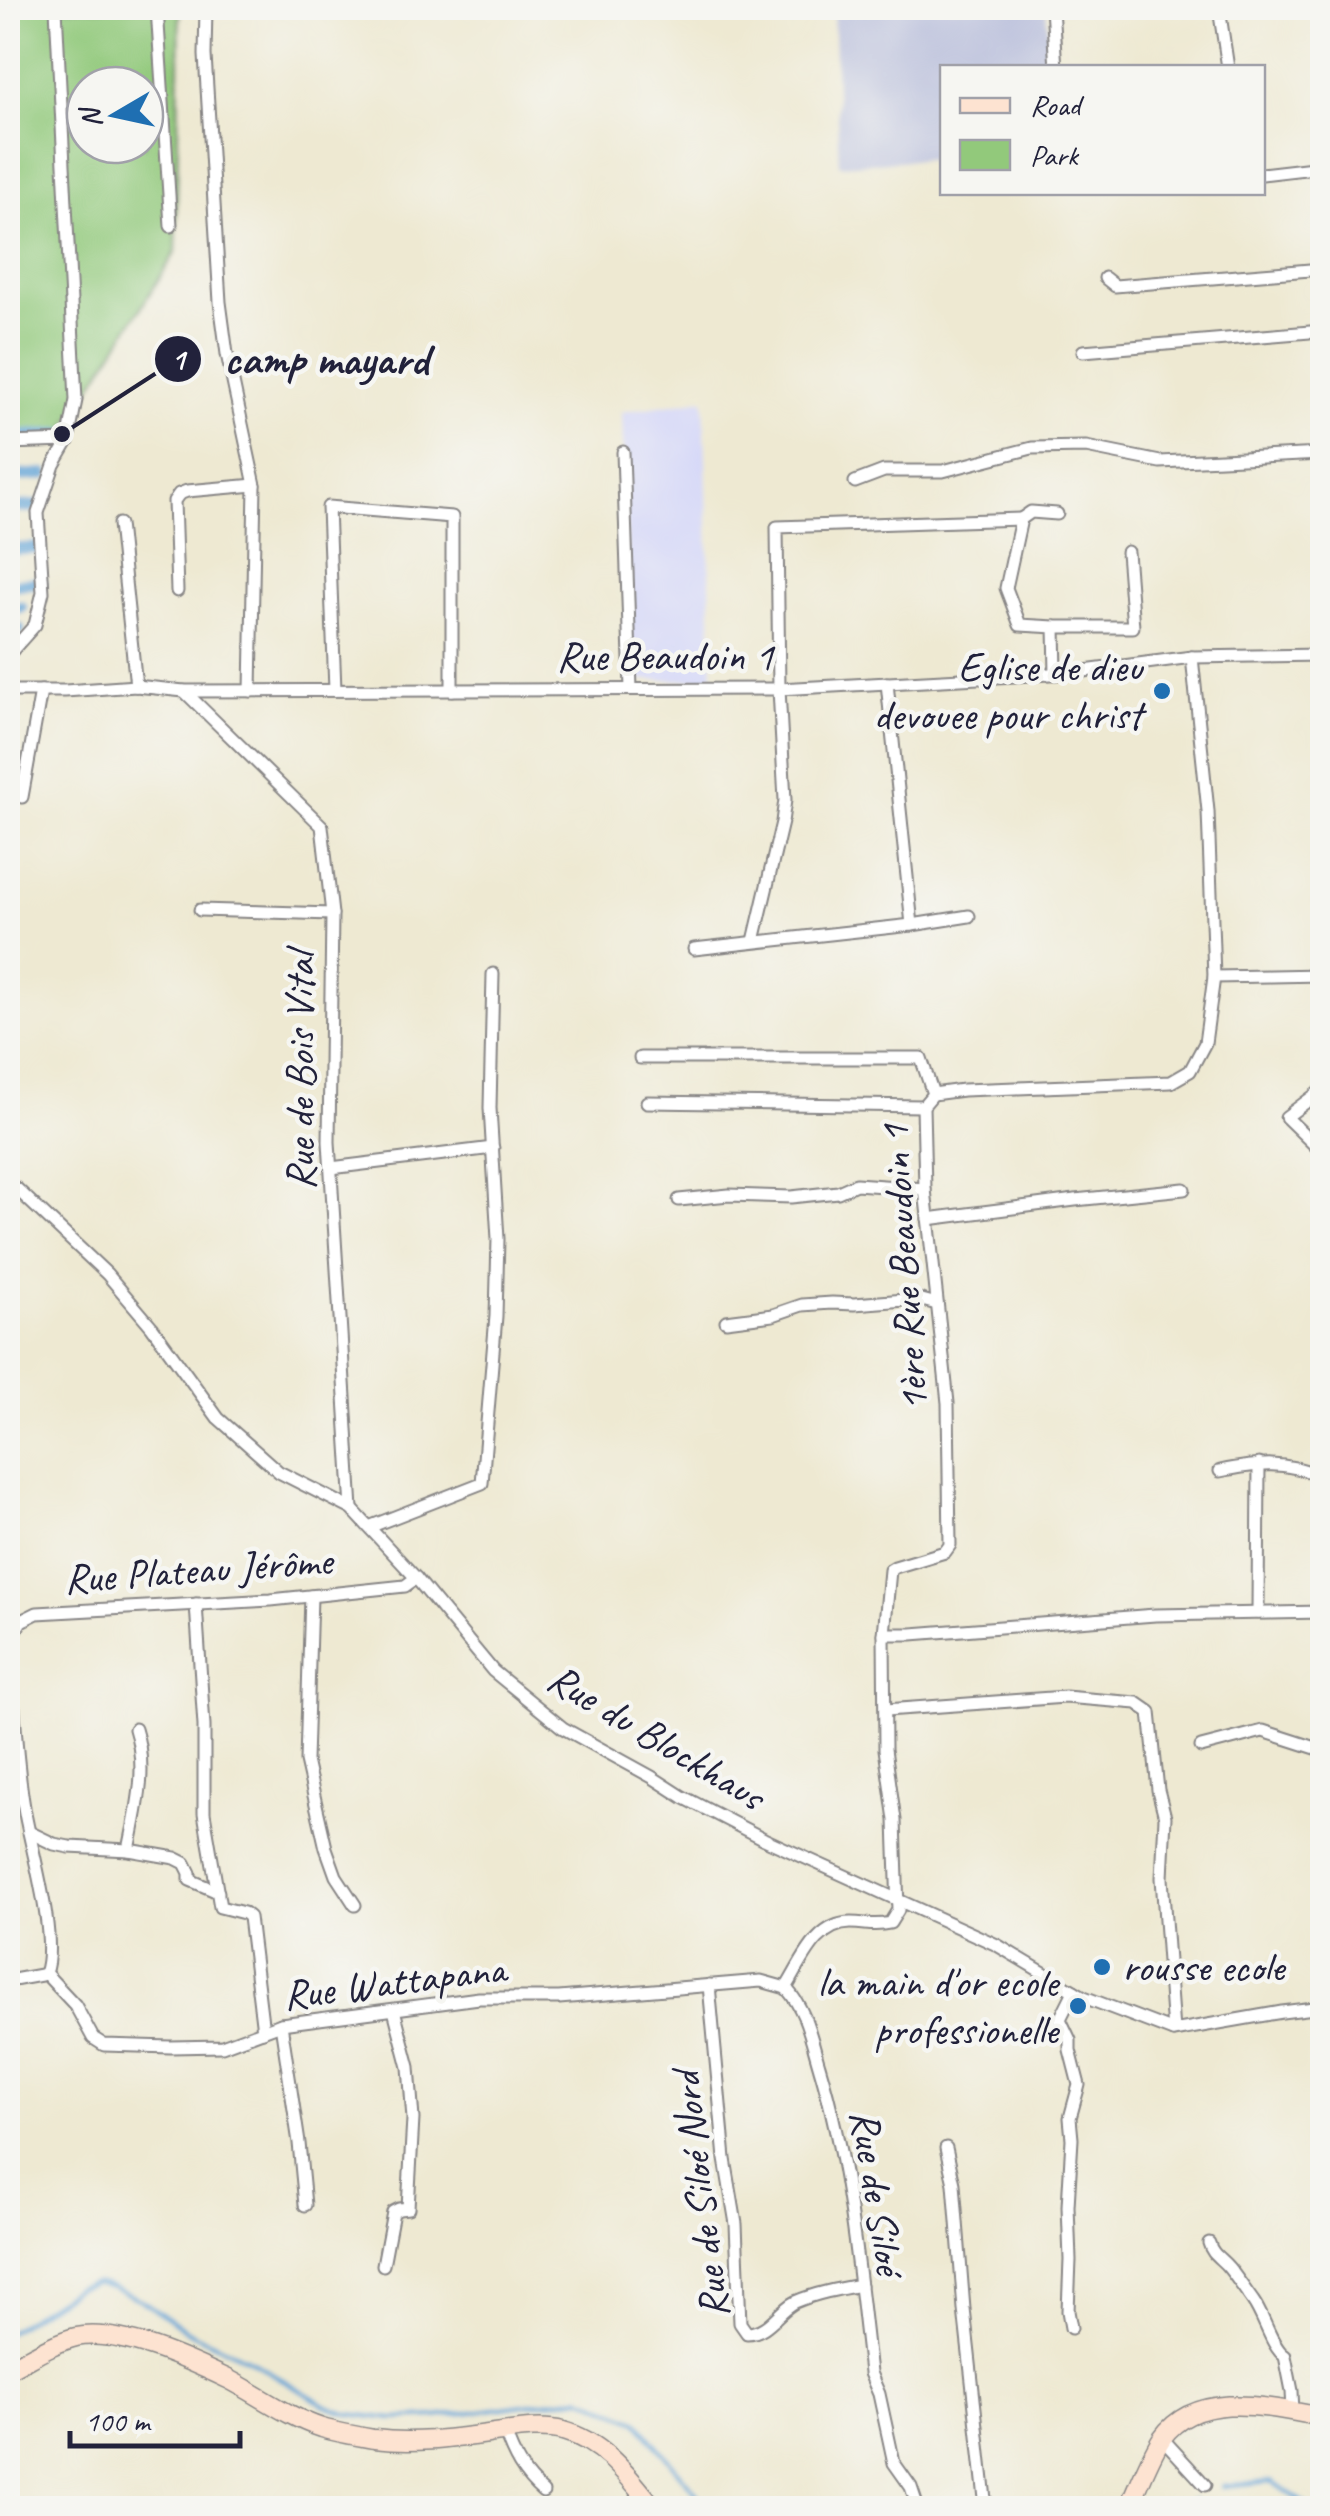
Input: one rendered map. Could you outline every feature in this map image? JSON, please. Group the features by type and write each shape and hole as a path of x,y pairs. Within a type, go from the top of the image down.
{"street":[{"path":"8,656 34,626 43,592 38,514 54,465 68,442 76,400 56,8"},
{"path":"157,8 170,226"},
{"path":"206,8 205,55 220,302 255,485 251,690"},
{"path":"1052,8 1056,65"},
{"path":"1220,8 1228,65"},
{"path":"1265,174 1322,167"},
{"path":"1105,278 1114,286 1322,269"},
{"path":"1083,351 1322,332"},
{"path":"8,443 68,442"},
{"path":"856,482 884,472 943,471 1032,448 1086,447 1160,462 1322,454"},
{"path":"623,452 631,690"},
{"path":"177,590 174,501 179,494 255,485"},
{"path":"335,690 328,507 452,517 452,690"},
{"path":"754,941 784,811 777,527 1021,519 1030,512 1057,514"},
{"path":"1021,519 1006,588 1020,626 1133,627 1127,552"},
{"path":"119,524 136,686"},
{"path":"1055,627 1056,674"},
{"name":"Rue Beaudoin 1","path":"8,691 136,686 184,690 779,689 1056,674 1192,657 1322,655"},
{"name":"1ère Rue Beaudoin 1","path":"896,1898 894,1820 885,1749 884,1634 890,1570 945,1552 950,1546 948,1403 925,1189 922,1106 932,1094 1171,1082 1190,1071 1205,1043 1214,977 1208,812 1192,657"},
{"path":"887,683 912,925"},
{"name":"Rue de Bois Vital","path":"184,690 322,826 332,914 329,1142 352,1509"},
{"path":"22,796 41,691"},
{"path":"200,910 332,914"},
{"path":"694,948 969,916"},
{"path":"368,1527 482,1483 496,1316 498,1239 490,1108 493,974"},
{"path":"1214,977 1322,975"},
{"path":"640,1058 921,1058 932,1094"},
{"path":"1322,1090 1286,1118 1322,1152"},
{"path":"647,1102 922,1106"},
{"path":"331,1168 492,1148"},
{"name":"Rue du Blockhaus","path":"8,1183 18,1188 108,1274 218,1418 280,1472 352,1509 416,1578 492,1670 564,1728 764,1840 997,1945 1084,1997 1173,2032"},
{"path":"679,1200 729,1195 792,1197 838,1192 856,1184 925,1189"},
{"path":"928,1220 1184,1190"},
{"path":"726,1322 832,1302 918,1299 937,1304"},
{"path":"1258,1464 1258,1613"},
{"path":"1220,1471 1258,1464 1296,1466 1322,1476"},
{"name":"Rue Plateau Jérôme","path":"45,1974 49,1962 46,1916 25,1810 8,1643 14,1622 37,1614 405,1586 416,1578"},
{"path":"311,1596 306,1761 326,1848 336,1876 355,1906"},
{"path":"196,1604 204,1726 204,1813 220,1907 249,1917 263,2031"},
{"path":"884,1634 1155,1615 1322,1612"},
{"path":"886,1710 1065,1697 1137,1703 1150,1712 1158,1790 1165,1817 1162,1878 1173,2032 1322,2007"},
{"path":"130,1850 143,1771 135,1729"},
{"path":"1201,1748 1263,1731 1322,1750"},
{"path":"29,1832 54,1844 130,1850 179,1860 188,1869 193,1884 218,1892"},
{"path":"786,1988 815,1941 832,1926 852,1922 872,1927 890,1922 898,1910 896,1898"},
{"path":"8,1981 45,1974"},
{"name":"Rue Wattapana","path":"45,1974 75,2005 94,2038 104,2045 222,2046 281,2024 479,1998 559,1998 761,1981 786,1988"},
{"name":"Rue de Siloé Nord","path":"708,1985 725,2158 736,2224 740,2323 747,2334 756,2333 789,2305 820,2293 860,2285"},
{"name":"Rue de Siloé","path":"786,1988 802,2009 829,2098 847,2183 870,2373 879,2394 894,2462 906,2477 918,2508"},
{"path":"1071,2328 1070,2118 1079,2085 1070,2040 1060,2019 1074,1991"},
{"path":"382,2265 393,2212 408,2208 412,2136 409,2068 394,2010"},
{"path":"281,2024 305,2204"},
{"path":"946,2148 954,2184 986,2508"},
{"path":"1208,2243 1253,2300 1277,2351 1285,2356 1294,2412"},
{"path":"8,2370 74,2338 114,2337 140,2343 230,2380 320,2428 403,2442 544,2428 565,2431 596,2446 624,2471 654,2508"},
{"path":"1128,2508 1162,2438 1184,2417 1216,2407 1252,2406 1322,2416"},
{"path":"505,2432 526,2478 543,2492"},
{"path":"1162,2438 1205,2485"}],"shaded area":[{"path":"833,8 1046,8 1050,65 940,65 940,158 839,165"},
{"path":"704,399 713,680 632,680 622,412"}],"green space":[{"path":"8,8 180,8 176,252 63,432 8,434"}],"waterway":[{"path":"8,437 62,434"},
{"path":"8,477 44,474"},
{"path":"8,508 36,506"},
{"path":"8,550 38,548"},
{"path":"8,585 41,582"},
{"path":"8,608 21,607"},
{"path":"8,630 19,629"},
{"path":"8,2332 78,2287 95,2283 141,2300 189,2332 349,2414 394,2419 436,2417 582,2397 637,2421 708,2508"},
{"path":"1222,2486 1271,2481 1311,2508"},
{"path":"1191,2508 1194,2499"}],"place":[{"name":"camp mayard","path":"62,434"},
{"name":"Eglise de dieu devouee pour christ","path":"1162,691"},
{"name":"rousse ecole","path":"1102,1967"},
{"name":"la main d'or ecole professionelle","path":"1078,2006"}]}
